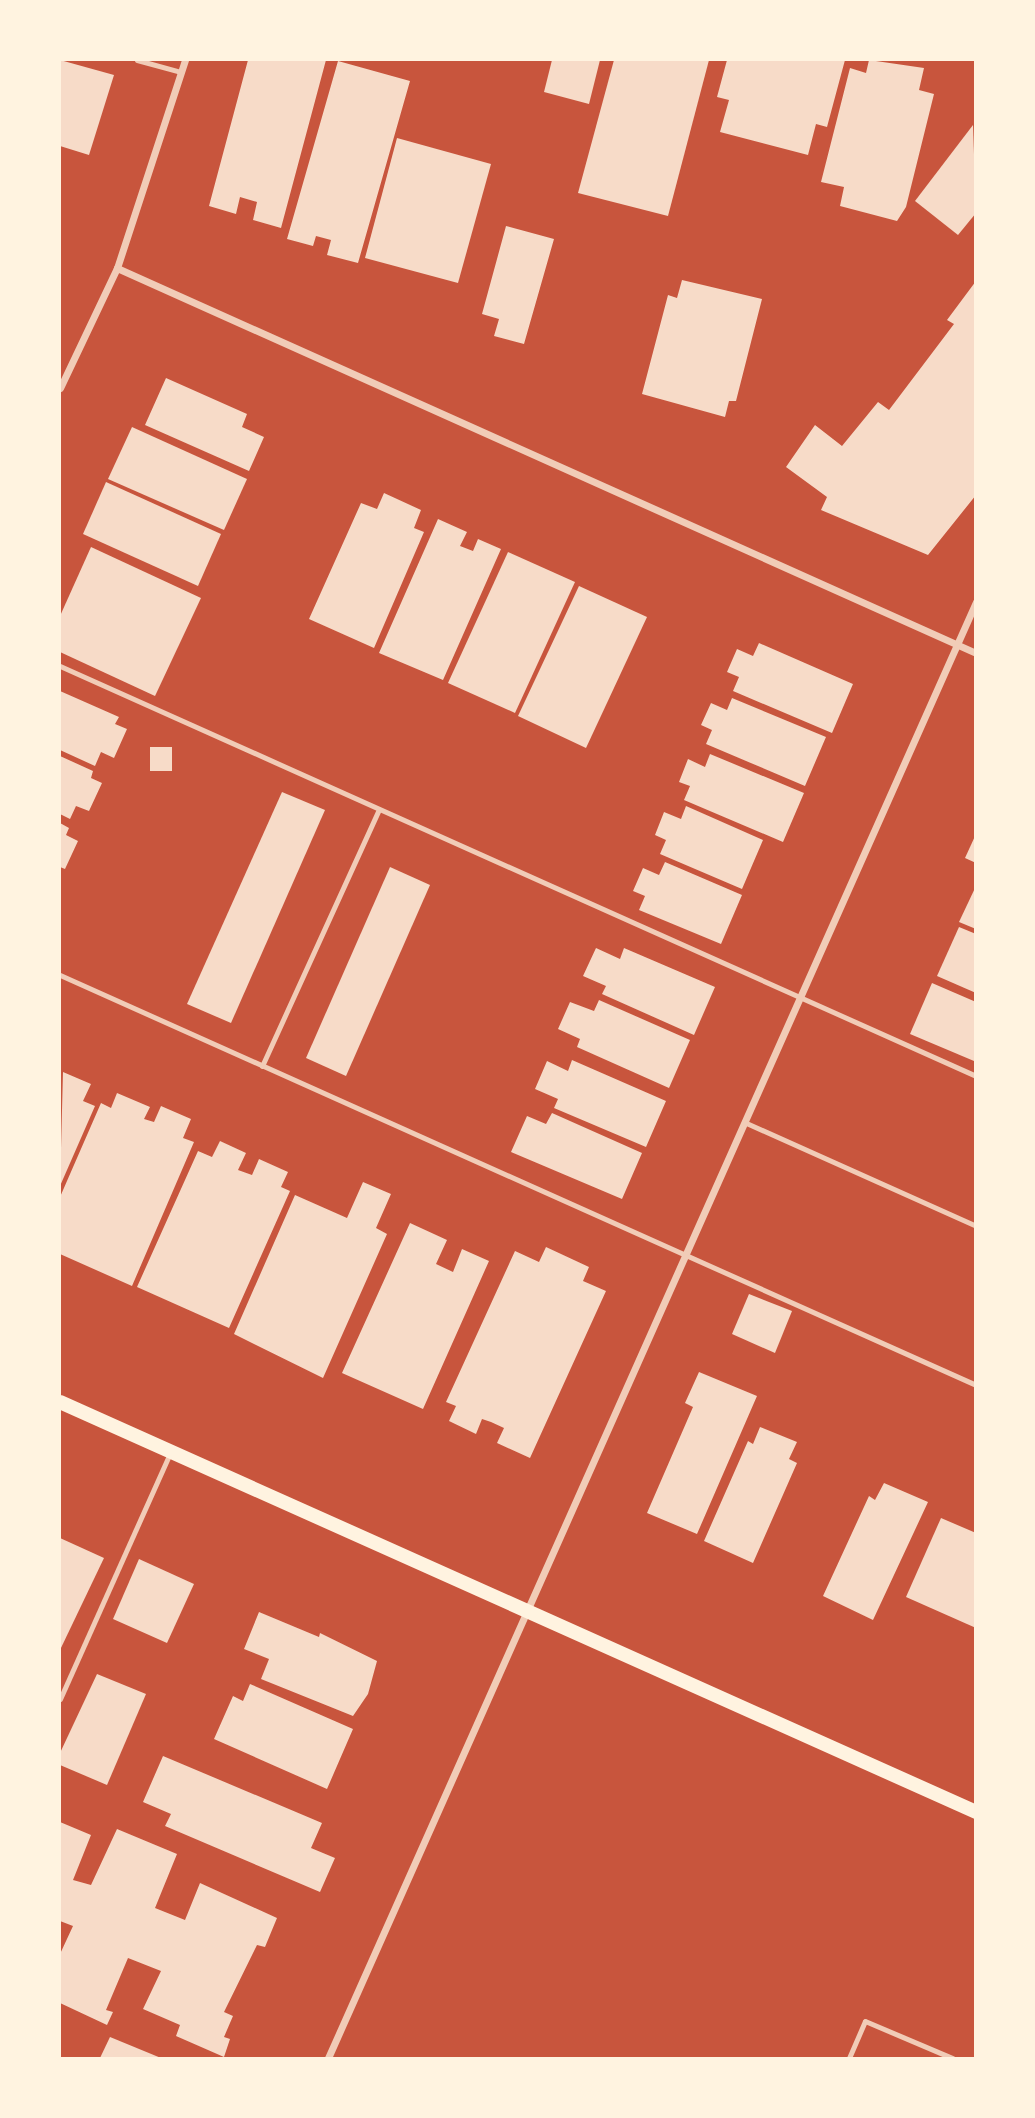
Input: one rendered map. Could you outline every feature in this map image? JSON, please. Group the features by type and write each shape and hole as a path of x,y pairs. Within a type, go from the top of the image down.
{"main road":[{"path":"60,1402 975,1812"}],"street":[{"path":"60,388 117,268 185,60"},
{"path":"117,268 975,653"},
{"path":"328,2059 975,602"}],"lane":[{"path":"137,60 181,72"},
{"path":"60,666 975,1076"},
{"path":"262,1066 379,809"},
{"path":"60,975 975,1385"},
{"path":"744,1122 975,1226"},
{"path":"60,1699 170,1452"},
{"path":"849,2059 865,2021 952,2059"}],"building":[{"path":"60,60 114,75 89,155 60,146"},
{"path":"248,60 326,60 281,228 253,220 257,202 240,197 236,214 209,206"},
{"path":"552,60 600,60 589,104 544,92"},
{"path":"614,60 709,60 668,216 578,193"},
{"path":"727,60 845,60 827,127 816,124 808,155 720,132 729,100 717,97"},
{"path":"869,60 924,68 919,90 934,94 906,207 897,221 840,206 844,187 821,182 850,68 866,73"},
{"path":"338,61 410,81 358,263 327,255 331,240 316,236 313,246 287,239"},
{"path":"973,125 976,213 958,235 915,201"},
{"path":"397,138 491,164 458,283 365,258"},
{"path":"506,226 554,239 524,344 494,336 499,319 482,314"},
{"path":"682,280 762,299 736,401 729,401 725,417 642,394 668,295 677,298"},
{"path":"976,281 976,495 928,555 821,510 827,497 786,467 815,425 842,446 878,402 889,410 954,324 947,320"},
{"path":"166,378 247,414 242,427 264,437 249,471 145,425"},
{"path":"132,427 247,479 224,530 108,479"},
{"path":"106,482 221,534 198,586 83,534"},
{"path":"384,493 421,510 414,528 424,532 374,648 309,619 361,503 377,509"},
{"path":"438,519 467,532 460,546 473,551 478,539 501,549 443,680 379,653"},
{"path":"91,547 201,598 155,696 60,652 60,616"},
{"path":"508,552 575,582 515,713 448,683"},
{"path":"579,586 647,617 586,748 518,716"},
{"path":"759,643 853,684 832,733 733,691 739,677 727,672 737,649 753,656"},
{"path":"60,691 119,717 115,724 127,729 114,758 101,752 95,766 60,750"},
{"path":"732,698 826,737 805,786 706,744 712,730 701,725 711,703 727,710"},
{"path":"150,747 172,747 172,771 150,771"},
{"path":"710,754 804,793 783,842 684,800 690,786 679,782 688,759 705,767"},
{"path":"60,756 93,771 91,778 102,783 89,811 76,806 70,819 60,814"},
{"path":"282,792 325,810 231,1023 187,1004"},
{"path":"686,806 763,840 742,889 660,854 666,840 655,835 664,812 681,819"},
{"path":"60,823 69,828 66,835 78,841 65,869 60,867"},
{"path":"976,834 976,863 965,858"},
{"path":"665,862 742,895 721,944 639,910 645,896 633,891 643,868 659,875"},
{"path":"390,867 430,885 346,1076 306,1058"},
{"path":"976,886 976,929 959,922"},
{"path":"959,927 976,934 976,993 937,976"},
{"path":"596,948 620,959 624,948 715,987 694,1035 602,994 606,986 583,976"},
{"path":"932,983 976,1002 974,1061 910,1034"},
{"path":"599,1000 690,1040 669,1088 577,1047 580,1039 558,1029 570,1002 594,1011"},
{"path":"572,1060 666,1101 646,1147 554,1108 558,1099 535,1089 547,1061 568,1071"},
{"path":"63,1072 91,1084 83,1101 95,1106 60,1186"},
{"path":"117,1093 150,1107 144,1119 154,1122 161,1106 191,1119 183,1138 194,1142 132,1286 60,1254 60,1197 101,1103 111,1108"},
{"path":"552,1113 642,1153 622,1199 511,1152 527,1116 546,1124"},
{"path":"220,1141 246,1153 238,1170 252,1175 259,1159 288,1172 281,1187 290,1191 229,1328 137,1287 198,1151 212,1157"},
{"path":"363,1182 391,1194 376,1228 387,1234 323,1378 234,1334 295,1195 347,1218"},
{"path":"410,1223 447,1240 436,1264 453,1272 462,1249 489,1261 423,1409 342,1373"},
{"path":"546,1247 589,1267 583,1281 606,1291 530,1458 497,1443 504,1428 491,1422 482,1419 476,1434 449,1421 456,1406 446,1402 515,1251 539,1262"},
{"path":"749,1294 792,1311 775,1353 732,1334"},
{"path":"699,1372 757,1396 697,1534 647,1513 693,1407 685,1403"},
{"path":"760,1427 797,1442 789,1459 797,1463 753,1563 704,1541 748,1441 753,1444"},
{"path":"884,1483 928,1502 873,1620 823,1596 869,1496 875,1500"},
{"path":"941,1518 976,1533 976,1628 906,1597"},
{"path":"60,1538 104,1558 60,1650"},
{"path":"139,1559 194,1584 167,1643 113,1619"},
{"path":"259,1612 319,1637 320,1633 377,1661 368,1694 353,1716 261,1679 269,1659 244,1649"},
{"path":"97,1674 146,1694 107,1785 60,1765 60,1753"},
{"path":"250,1684 353,1729 327,1789 214,1739 233,1696 243,1701"},
{"path":"163,1756 322,1823 311,1848 335,1858 320,1892 165,1826 171,1814 143,1802"},
{"path":"60,1822 91,1835 73,1880 91,1885 117,1829 177,1854 155,1908 185,1920 200,1883 277,1918 265,1947 257,1945 224,2012 233,2016 224,2037 230,2039 224,2057 176,2036 180,2025 143,2009 161,1971 128,1958 106,2010 113,2012 107,2025 60,2003 60,1954 73,1926 60,1921"},
{"path":"110,2037 161,2058 100,2058"}]}
